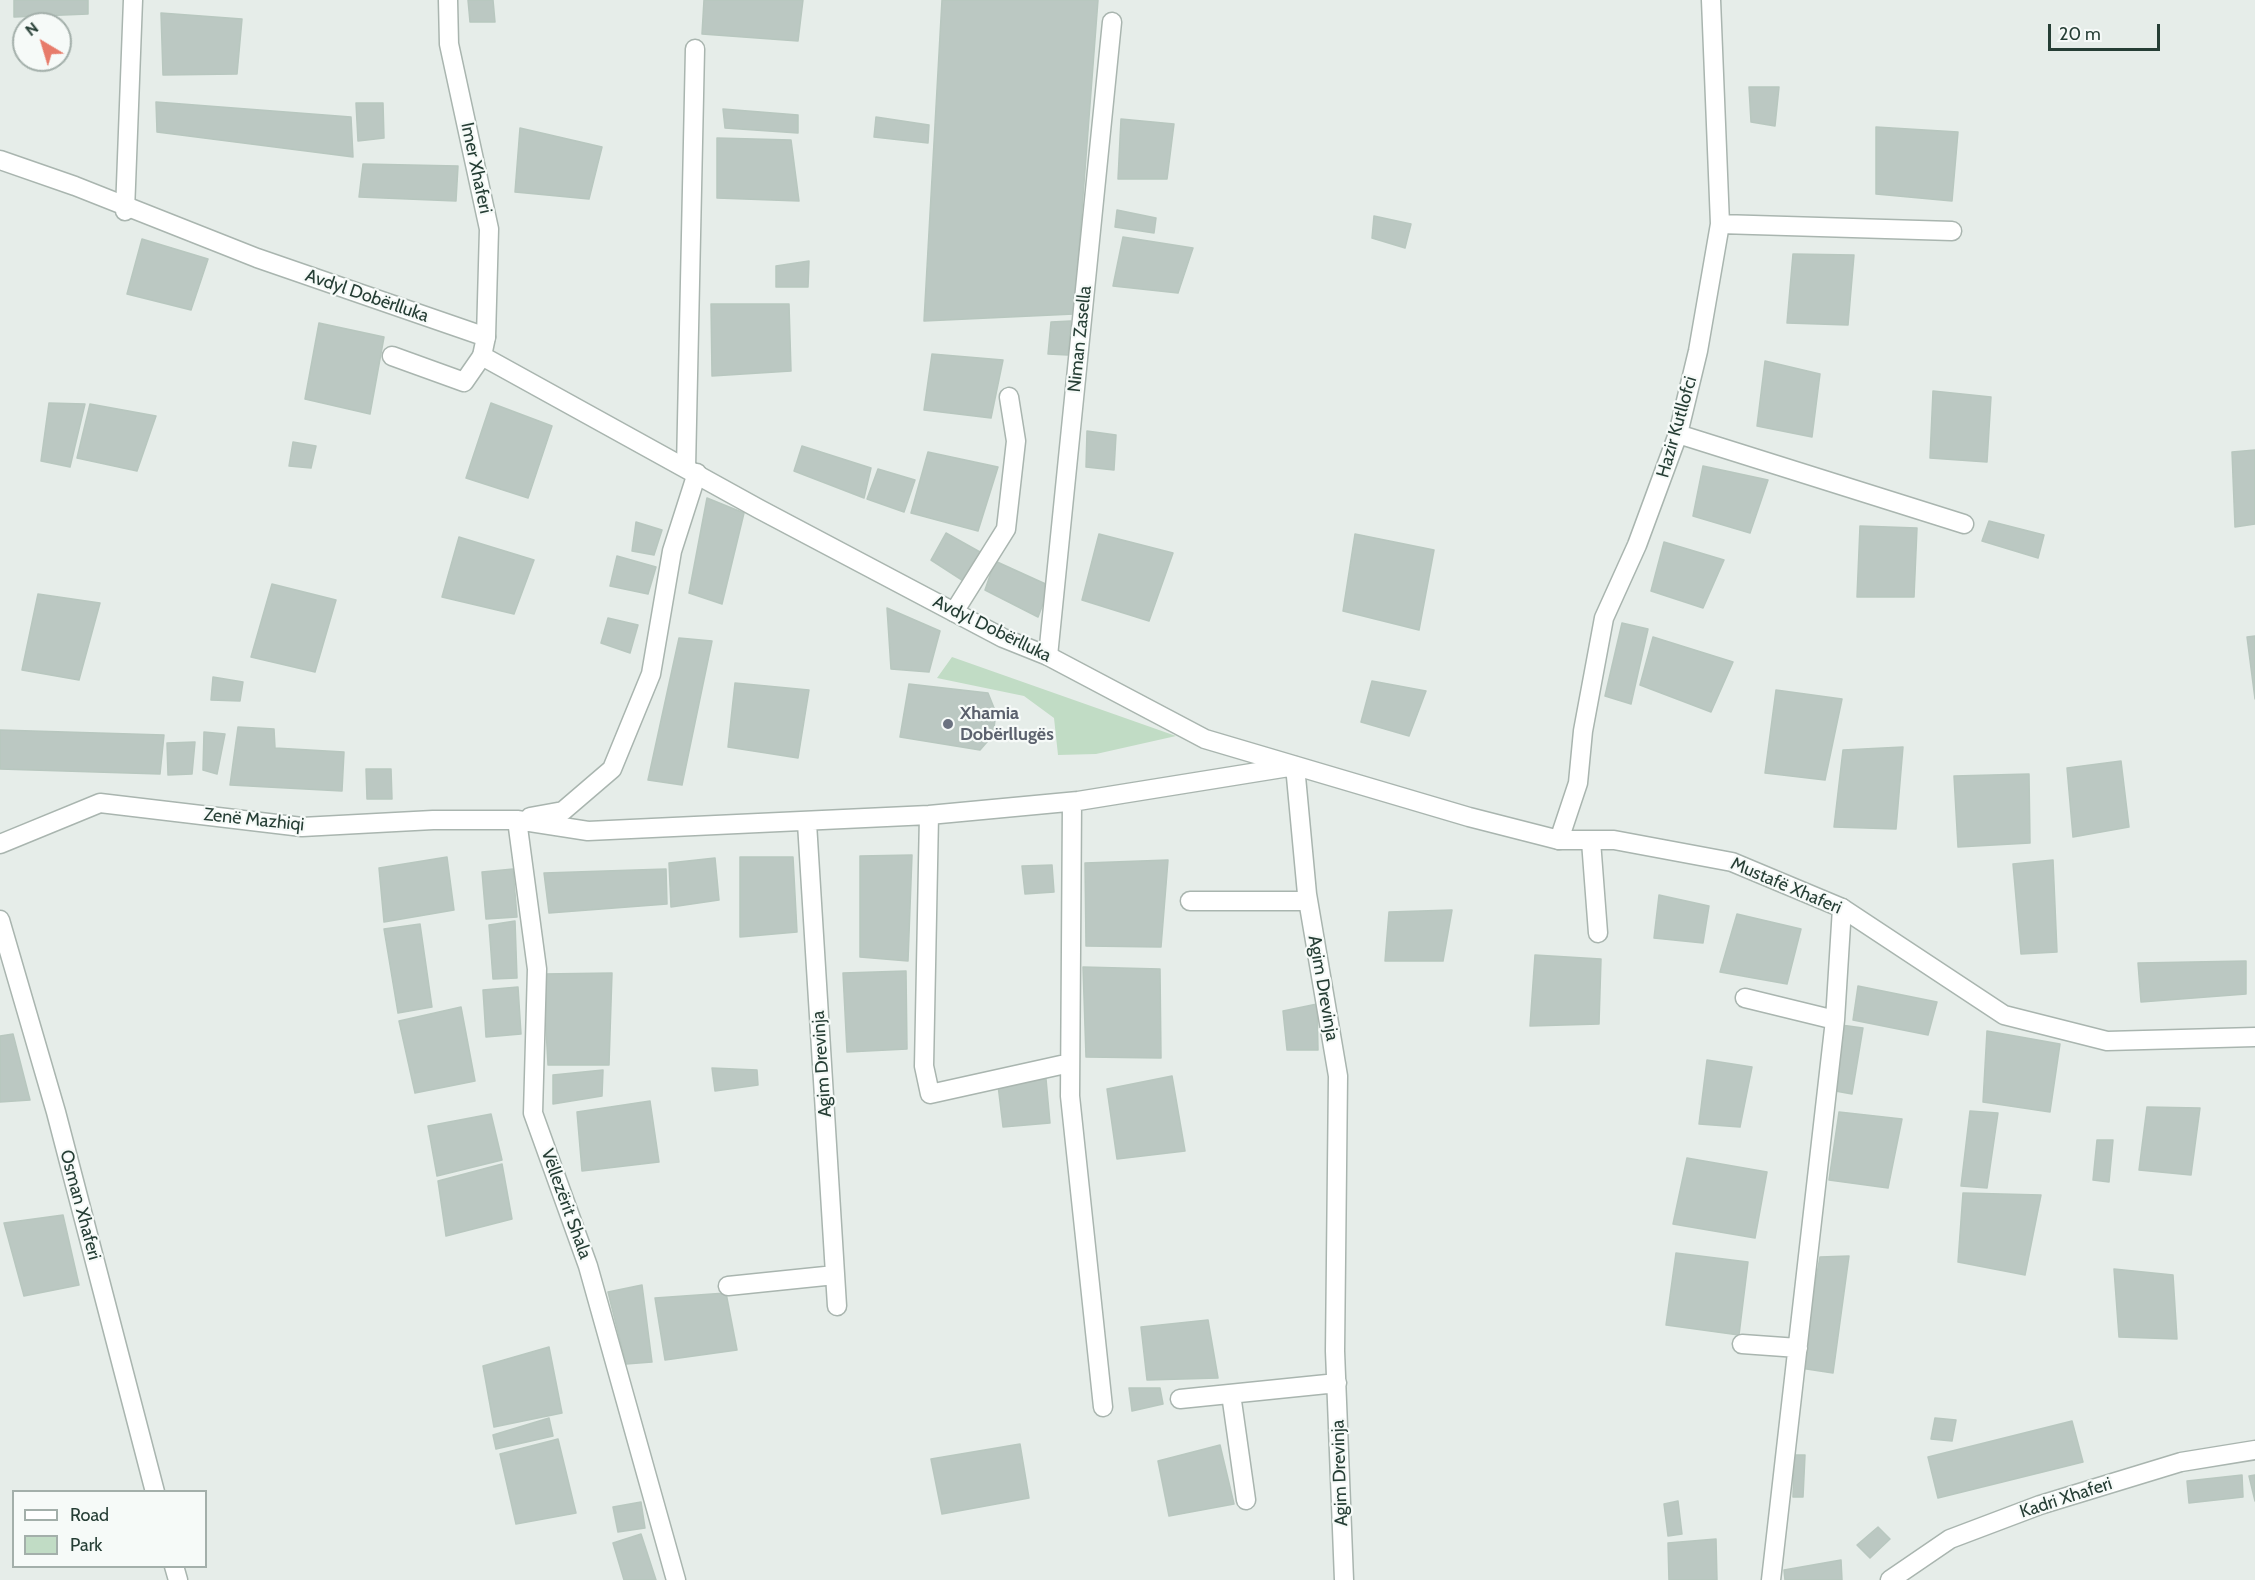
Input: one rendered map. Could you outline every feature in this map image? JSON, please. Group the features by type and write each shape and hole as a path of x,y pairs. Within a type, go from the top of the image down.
{"street":[{"path":"125,209 133,0"},
{"name":"Imer Xhaferi","path":"448,0 449,44 489,229 486,337"},
{"name":"Hazir Kutllofci","path":"1559,840 1578,783 1583,731 1604,618 1637,545 1678,434 1698,351 1720,224 1711,0"},
{"name":"Niman Zasella","path":"1048,656 1112,22"},
{"path":"516,820 563,811 612,769 651,674 672,551 692,471 695,49"},
{"name":"Avdyl Dobërlluka","path":"0,160 257,258 486,337"},
{"path":"1720,224 1952,231"},
{"path":"392,356 464,382 482,356 486,337"},
{"name":"Avdyl Dobërlluka","path":"482,356 1003,638 1048,656 1205,739 1295,766"},
{"path":"954,612 1006,529 1016,441 1009,397"},
{"path":"1678,434 1964,524"},
{"path":"516,820 588,831 807,823 929,815 1072,802 1295,766"},
{"name":"Mustafë Xhaferi","path":"1295,766 1559,840 1614,840 1732,862 1842,908 2004,1015 2107,1041 2255,1037"},
{"name":"Agim Drevinja","path":"1295,766 1308,901 1338,1076 1337,1383 1344,1580"},
{"path":"1072,802 1070,1096 1103,1407"},
{"name":"Zenë Mazhiqi","path":"0,844 100,803 302,827 433,820 516,820"},
{"path":"929,815 924,1066 930,1094 1070,1063"},
{"name":"Vëllezërit Shala","path":"516,820 537,969 533,1113 588,1266 676,1580"},
{"name":"Agim Drevinja","path":"807,823 837,1306"},
{"path":"1591,841 1598,933"},
{"path":"1190,901 1308,901"},
{"path":"1771,1580 1835,1020 1842,908"},
{"name":"Osman Xhaferi","path":"0,920 56,1112 155,1490"},
{"path":"1745,998 1835,1020"},
{"path":"728,1286 835,1275"},
{"path":"1742,1344 1798,1348"},
{"path":"1180,1399 1337,1383"},
{"path":"1231,1394 1246,1500"},
{"name":"Kadri Xhaferi","path":"1890,1580 1950,1539 2040,1506 2181,1462 2255,1450"}],"green space":[{"path":"952,657 1176,736 1096,754 1058,755 1054,718 1024,696 937,678"}],"building":[{"path":"14,0 88,0 88,14 14,12"},
{"path":"468,0 493,0 495,22 470,22"},
{"path":"704,0 803,0 798,41 702,34"},
{"path":"942,0 1098,0 1074,314 924,321"},
{"path":"161,13 242,19 237,74 163,75"},
{"path":"1749,87 1779,87 1775,126 1751,122"},
{"path":"156,102 351,117 353,157 157,132"},
{"path":"356,103 383,103 384,138 358,141"},
{"path":"723,109 798,115 798,133 725,128"},
{"path":"876,117 929,125 928,143 874,137"},
{"path":"1121,119 1174,124 1167,179 1118,179"},
{"path":"1876,127 1958,132 1952,201 1876,194"},
{"path":"520,128 602,147 589,199 515,192"},
{"path":"717,138 791,140 799,201 717,198"},
{"path":"363,164 458,166 456,201 359,197"},
{"path":"1117,210 1156,218 1154,233 1115,227"},
{"path":"1374,216 1411,224 1405,248 1372,238"},
{"path":"1123,237 1193,248 1178,293 1113,286"},
{"path":"142,239 208,259 191,310 127,294"},
{"path":"1793,254 1854,255 1848,325 1787,323"},
{"path":"809,261 808,287 776,287 776,266"},
{"path":"711,304 789,304 791,371 712,376"},
{"path":"1071,321 1068,355 1048,354 1051,322"},
{"path":"319,323 384,337 370,414 305,399"},
{"path":"932,354 1003,360 991,418 924,410"},
{"path":"1765,361 1820,374 1812,437 1757,426"},
{"path":"1933,391 1991,397 1987,462 1930,458"},
{"path":"49,403 85,404 70,467 41,461"},
{"path":"491,403 552,426 528,498 466,478"},
{"path":"90,404 156,416 137,471 77,458"},
{"path":"1087,431 1116,435 1114,470 1086,467"},
{"path":"293,442 316,446 311,468 289,466"},
{"path":"802,446 871,468 864,498 794,471"},
{"path":"2255,450 2255,524 2235,527 2232,452"},
{"path":"928,452 998,467 978,531 911,513"},
{"path":"1703,466 1768,480 1750,533 1693,516"},
{"path":"878,469 915,480 904,512 867,499"},
{"path":"707,498 744,513 722,604 689,593"},
{"path":"1989,521 2044,535 2038,558 1982,541"},
{"path":"636,522 662,530 654,555 632,551"},
{"path":"1860,526 1917,528 1914,597 1857,597"},
{"path":"946,533 980,552 965,582 931,560"},
{"path":"1099,534 1173,553 1149,621 1082,600"},
{"path":"1355,534 1434,550 1419,630 1343,611"},
{"path":"459,537 534,560 514,614 442,597"},
{"path":"1664,542 1724,560 1703,608 1651,591"},
{"path":"617,556 656,567 648,594 610,586"},
{"path":"995,561 1050,586 1038,617 985,590"},
{"path":"272,584 336,600 315,672 251,657"},
{"path":"38,594 100,603 79,680 22,670"},
{"path":"887,608 940,631 929,672 891,669"},
{"path":"608,618 638,625 630,653 601,643"},
{"path":"1622,623 1648,629 1631,704 1605,696"},
{"path":"2255,636 2255,699 2247,637"},
{"path":"1653,637 1733,662 1711,712 1640,685"},
{"path":"679,638 712,641 682,785 648,780"},
{"path":"213,677 243,682 240,701 211,700"},
{"path":"1372,681 1426,691 1409,736 1361,722"},
{"path":"735,683 809,690 798,758 728,747"},
{"name":"Xhamia Dobërllugës","path":"909,684 988,693 996,713 993,735 980,750 900,737"},
{"path":"1776,690 1842,699 1825,780 1765,773"},
{"path":"238,727 274,729 275,748 344,752 342,791 230,785"},
{"path":"0,730 164,735 160,774 0,769"},
{"path":"204,732 225,734 217,774 203,770"},
{"path":"195,742 192,774 168,775 167,743"},
{"path":"1903,747 1896,829 1834,827 1843,750"},
{"path":"2121,761 2129,827 2073,837 2067,768"},
{"path":"366,769 391,769 392,799 367,799"},
{"path":"2029,774 2030,843 1958,847 1954,776"},
{"path":"912,855 908,961 860,957 860,856"},
{"path":"447,857 454,910 384,922 379,868"},
{"path":"740,857 793,857 797,932 740,937"},
{"path":"715,858 719,900 671,907 669,863"},
{"path":"1168,860 1161,947 1086,946 1085,863"},
{"path":"2053,860 2057,952 2021,954 2013,864"},
{"path":"1052,865 1054,892 1025,894 1022,866"},
{"path":"513,869 517,917 486,919 482,872"},
{"path":"666,869 667,904 549,913 544,873"},
{"path":"1659,895 1709,906 1703,943 1654,938"},
{"path":"1452,910 1443,961 1385,961 1389,912"},
{"path":"1737,914 1801,929 1787,984 1720,972"},
{"path":"515,921 517,978 493,979 489,925"},
{"path":"420,924 432,1007 398,1013 384,929"},
{"path":"1535,955 1601,959 1599,1024 1530,1026"},
{"path":"2246,961 2246,994 2141,1002 2138,963"},
{"path":"1083,967 1160,969 1161,1058 1086,1057"},
{"path":"906,971 907,1049 847,1052 843,973"},
{"path":"612,973 609,1065 548,1065 543,974"},
{"path":"1858,986 1937,1002 1928,1035 1853,1020"},
{"path":"518,987 521,1034 486,1037 483,990"},
{"path":"1317,1004 1318,1050 1287,1050 1283,1011"},
{"path":"461,1007 475,1081 415,1093 399,1021"},
{"path":"1841,1025 1863,1028 1852,1094 1830,1090"},
{"path":"1987,1031 2060,1044 2050,1112 1983,1102"},
{"path":"13,1034 30,1100 0,1102 0,1036"},
{"path":"1707,1060 1752,1067 1740,1127 1699,1124"},
{"path":"712,1068 757,1070 758,1085 715,1091"},
{"path":"603,1070 602,1096 553,1104 553,1075"},
{"path":"1172,1076 1185,1151 1117,1159 1107,1089"},
{"path":"1046,1079 1050,1123 1003,1127 998,1085"},
{"path":"650,1101 659,1162 582,1171 577,1112"},
{"path":"2147,1107 2200,1108 2191,1175 2139,1170"},
{"path":"1970,1111 1998,1113 1987,1188 1961,1186"},
{"path":"1839,1112 1902,1119 1888,1188 1829,1180"},
{"path":"491,1114 502,1160 437,1176 428,1126"},
{"path":"2097,1140 2113,1140 2109,1182 2093,1180"},
{"path":"1687,1158 1767,1172 1755,1238 1673,1224"},
{"path":"502,1164 512,1219 446,1236 438,1181"},
{"path":"1963,1193 2041,1195 2025,1275 1958,1262"},
{"path":"63,1215 79,1285 24,1296 4,1223"},
{"path":"1676,1253 1748,1262 1739,1335 1666,1325"},
{"path":"1849,1256 1833,1373 1800,1368 1820,1257"},
{"path":"2114,1269 2173,1275 2177,1339 2119,1337"},
{"path":"642,1285 652,1362 626,1364 608,1292"},
{"path":"726,1293 737,1350 665,1360 655,1298"},
{"path":"1208,1320 1218,1378 1147,1380 1141,1327"},
{"path":"549,1347 562,1413 494,1427 483,1366"},
{"path":"1129,1388 1160,1388 1163,1404 1132,1411"},
{"path":"549,1418 553,1436 496,1449 493,1435"},
{"path":"1935,1418 1956,1420 1952,1441 1931,1439"},
{"path":"2072,1421 2083,1462 1938,1498 1928,1457"},
{"path":"558,1439 576,1513 516,1524 500,1454"},
{"path":"1020,1444 1029,1498 942,1514 931,1459"},
{"path":"1220,1445 1234,1504 1169,1516 1158,1461"},
{"path":"1794,1455 1805,1455 1803,1497 1793,1497"},
{"path":"2242,1475 2243,1497 2189,1503 2187,1481"},
{"path":"2255,1475 2255,1501 2249,1476"},
{"path":"1678,1501 1682,1534 1668,1536 1664,1504"},
{"path":"641,1502 645,1528 618,1532 613,1507"},
{"path":"1878,1527 1890,1539 1870,1558 1857,1545"},
{"path":"641,1534 656,1580 624,1580 613,1543"},
{"path":"1716,1539 1717,1580 1669,1580 1668,1543"},
{"path":"1841,1560 1842,1580 1785,1580 1784,1570"}],"place":[{"name":"Xhamia Dobërllugës","path":"948,724"}]}
